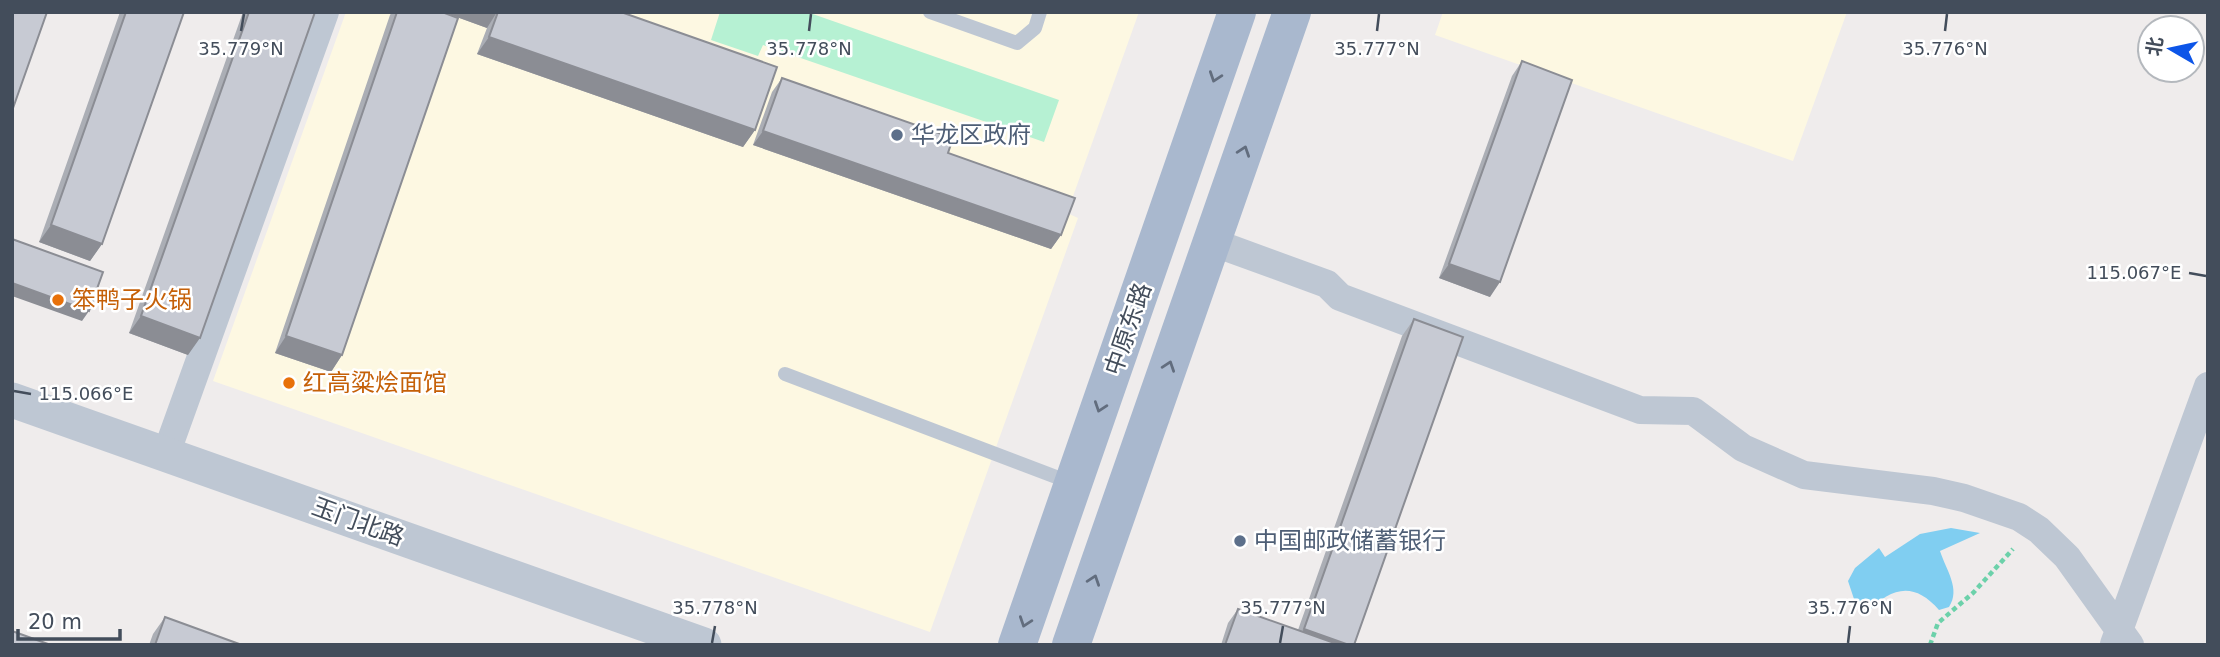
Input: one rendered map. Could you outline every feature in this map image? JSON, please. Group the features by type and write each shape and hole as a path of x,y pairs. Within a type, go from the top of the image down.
{"main road":[{"name":"中原东路","path":"1017,645 1237,12"},
{"name":"中原东路","path":"1072,645 1292,12"}],"street":[{"path":"166,454 325,12"},
{"path":"1212,242 1327,284 1340,297 1640,410 1693,411 1743,448 1793,471 1835,481 1964,498 2019,517 2067,557 2121,640"},
{"path":"2121,640 2208,386"},
{"name":"玉门北路","path":"12,400 704,645"}],"lane":[{"path":"930,12 1017,43 1035,28 1040,12"},
{"path":"785,374 1074,484"}],"path":[{"path":"1930,645 1938,623 1973,593 2033,526"}],"shaded area":[{"path":"346,12 1139,12 1067,213 1078,218 930,632 213,381"},
{"path":"1443,12 1847,12 1793,161 1435,35"}],"green space":[{"path":"720,12 807,12 1059,100 1044,142 763,45 758,56 711,40"}],"water":[{"path":"1951,528 1980,533 1940,551 1953,586 1954,593 1949,607 1939,610 1930,601 1912,591 1885,597 1867,613 1856,605 1848,581 1855,568 1879,548 1885,557 1920,534"}],"building":[{"path":"12,12 47,12 12,111"},
{"path":"126,12 184,12 102,244 51,225"},
{"path":"249,12 315,12 200,338 141,316"},
{"path":"397,12 442,12 458,18 342,355 286,336"},
{"path":"498,12 621,12 777,67 755,130 489,37"},
{"path":"1522,61 1572,80 1500,282 1449,264"},
{"path":"782,78 953,138 948,153 1075,198 1061,235 763,131"},
{"path":"12,239 103,272 89,311 12,283"},
{"path":"1414,319 1463,337 1354,645 1349,645 1304,629"},
{"path":"1238,609 1340,645 1225,645"},
{"path":"165,617 242,645 155,645"},
{"path":"12,631 48,644 48,645 12,645"}],"place":[{"name":"华龙区政府","path":"897,135"},
{"name":"笨鸭子火锅","path":"58,300"},
{"name":"红高粱烩面馆","path":"289,383"},
{"name":"中国邮政储蓄银行","path":"1240,541"}]}
